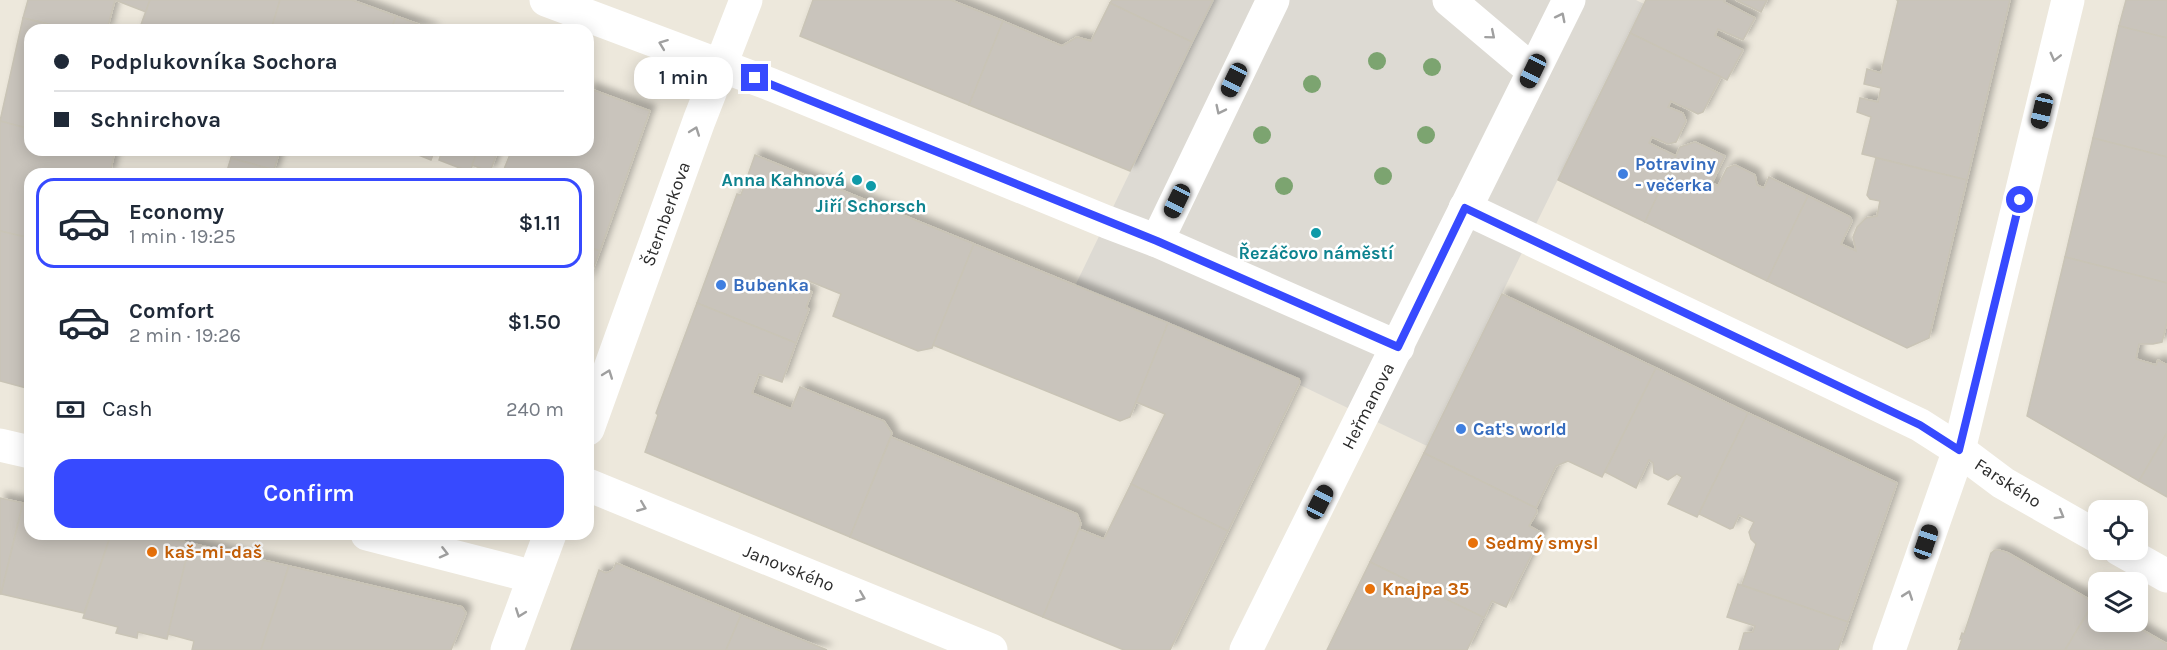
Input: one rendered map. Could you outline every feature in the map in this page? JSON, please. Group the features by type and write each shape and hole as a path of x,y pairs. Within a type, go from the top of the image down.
{"street":[{"path":"546,0 721,65 1157,241 1398,347"},
{"name":"Šternberkova","path":"594,413 746,0"},
{"path":"1157,241 1273,0"},
{"path":"1449,0 1533,71"},
{"name":"Heřmanova","path":"1246,650 1569,0"},
{"path":"1889,650 1959,450 2068,0"},
{"name":"Farského","path":"1465,208 1920,425 2004,483 2088,531"},
{"path":"0,445 24,451"},
{"name":"Janovského","path":"594,487 991,650"},
{"path":"391,540 534,576"},
{"path":"507,650 548,540"},
{"path":"2139,560 2167,576"}],"shaded area":[{"name":"Řezáčovo náměstí","path":"1213,0 1636,0 1644,4 1427,446 1300,385 1299,379 1075,286"}],"building":[{"path":"28,0 115,0 109,24 48,24 23,18"},
{"path":"115,0 150,0 146,12"},
{"path":"150,0 280,0 273,24 141,24"},
{"path":"280,0 352,0 396,16 393,24 273,24"},
{"path":"813,0 951,0 1003,21 969,105 800,36"},
{"path":"1112,0 1213,0 1192,42 1110,3"},
{"path":"1646,0 1725,0 1724,2 1755,18 1743,40 1718,29 1715,36 1743,50 1727,80 1630,33"},
{"path":"1736,0 1767,0 1761,12"},
{"path":"1897,0 2010,0 1967,180 1862,154 1871,117 1857,112 1860,98 1878,102 1881,88 1864,84 1867,69 1881,73"},
{"path":"2126,0 2167,0 2167,38 2119,26"},
{"path":"1110,3 1192,42 1130,171 969,105 1003,21 1062,46 1077,37 1091,41"},
{"path":"396,16 418,24 393,24"},
{"path":"23,18 48,24 24,24 24,127 0,121"},
{"path":"2119,26 2167,38 2167,157 2093,138"},
{"path":"1630,33 1721,77 1703,112 1698,114 1671,101 1668,107 1683,113 1686,121 1676,142 1668,144 1652,137 1649,143 1676,156 1645,222 1558,180"},
{"path":"594,90 650,111 600,251 594,249 594,168 504,168 509,156 594,156"},
{"path":"0,121 24,127 24,156 114,156 111,168 24,168 24,237 0,231"},
{"path":"2093,138 2167,157 2167,283 2065,257"},
{"path":"1695,142 1725,156 1712,183 1718,186 1727,168 1735,165 1755,175 1757,185 1764,188 1769,177 1808,196 1767,281 1645,222 1680,147"},
{"path":"755,155 974,244 932,348 918,351 833,316 841,294 804,279 801,288 812,292 806,308 809,309 796,343 697,303 737,194 741,195"},
{"path":"232,156 278,156 275,168 231,158"},
{"path":"421,156 433,156 431,160"},
{"path":"440,156 476,156 471,168 460,168 439,160"},
{"path":"476,156 496,156 491,168 472,165"},
{"path":"231,158 267,168 228,168"},
{"path":"1876,158 1967,180 1929,338 1907,348 1767,281 1808,196 1850,217 1852,221 1841,244 1856,251 1853,237 1857,227 1866,218 1877,216 1880,201 1870,199 1867,195"},
{"path":"0,231 24,237 24,387 0,381"},
{"path":"974,244 1168,323 1130,417 1120,421 933,345"},
{"path":"594,249 600,251 594,266"},
{"path":"2065,257 2167,283 2167,322 2162,342 2139,344 2136,359 2156,365 2158,360 2167,365 2167,433 2139,481 2027,416"},
{"path":"1502,294 1656,368 1602,477 1568,461 1556,466 1536,508 1424,453"},
{"path":"697,303 796,343 782,382 759,374 752,393 791,409 800,387 884,421 892,433 850,537 645,452 658,415 656,413"},
{"path":"1168,323 1299,379 1300,382 1228,531 1131,484 1165,414 1136,402"},
{"path":"1656,368 1748,413 1697,517 1668,504 1682,477 1677,474 1668,480 1654,473 1653,463 1649,460 1636,488 1605,472"},
{"path":"1748,413 1897,483 1848,622 1742,585 1756,544 1749,532 1754,522 1739,515 1733,528 1730,529 1699,514"},
{"path":"2167,433 2167,497 2139,481"},
{"path":"891,437 1077,514 1081,524 1043,617 850,537"},
{"path":"1424,453 1536,508 1537,512 1529,526 1542,533 1506,607 1492,601 1484,618 1370,562"},
{"path":"1131,484 1228,531 1170,650 1124,650 1043,617 1079,529 1104,539"},
{"path":"0,498 23,503 1,594 0,594"},
{"path":"23,503 24,540 109,540 84,613 1,594"},
{"path":"109,540 178,540 190,543 167,639 138,632 137,638 116,633 118,627 83,618"},
{"path":"190,543 289,566 261,650 192,650 194,641 168,634"},
{"path":"1999,550 2008,553 2088,599 2088,612 2065,650 1958,650 1991,553"},
{"path":"1370,562 1483,617 1467,650 1327,650"},
{"path":"616,563 741,615 726,650 571,650 599,570 606,573 613,570"},
{"path":"289,566 462,607 466,613 451,650 261,650"},
{"path":"1738,584 1848,622 1838,650 1739,650 1744,633 1753,632 1755,626 1727,617"},
{"path":"2088,612 2088,632 2146,632 2167,644 2167,650 2065,650"},
{"path":"741,615 827,650 726,650"}],"place":[{"name":"Potraviny - večerka","path":"1623,174"},
{"name":"Anna Kahnová","path":"857,180"},
{"name":"Jiří Schorsch","path":"871,186"},
{"name":"Řezáčovo náměstí","path":"1316,233"},
{"name":"Bubenka","path":"721,285"},
{"name":"Cat's world","path":"1461,429"},
{"name":"Sedmý smysl","path":"1473,543"},
{"name":"kaš-mi-daš","path":"152,552"},
{"name":"Knajpa 35","path":"1370,589"}],"route":[{"path":"755,78 1157,241 1398,347 1465,208 1920,425 1959,450 2020,200"}]}
